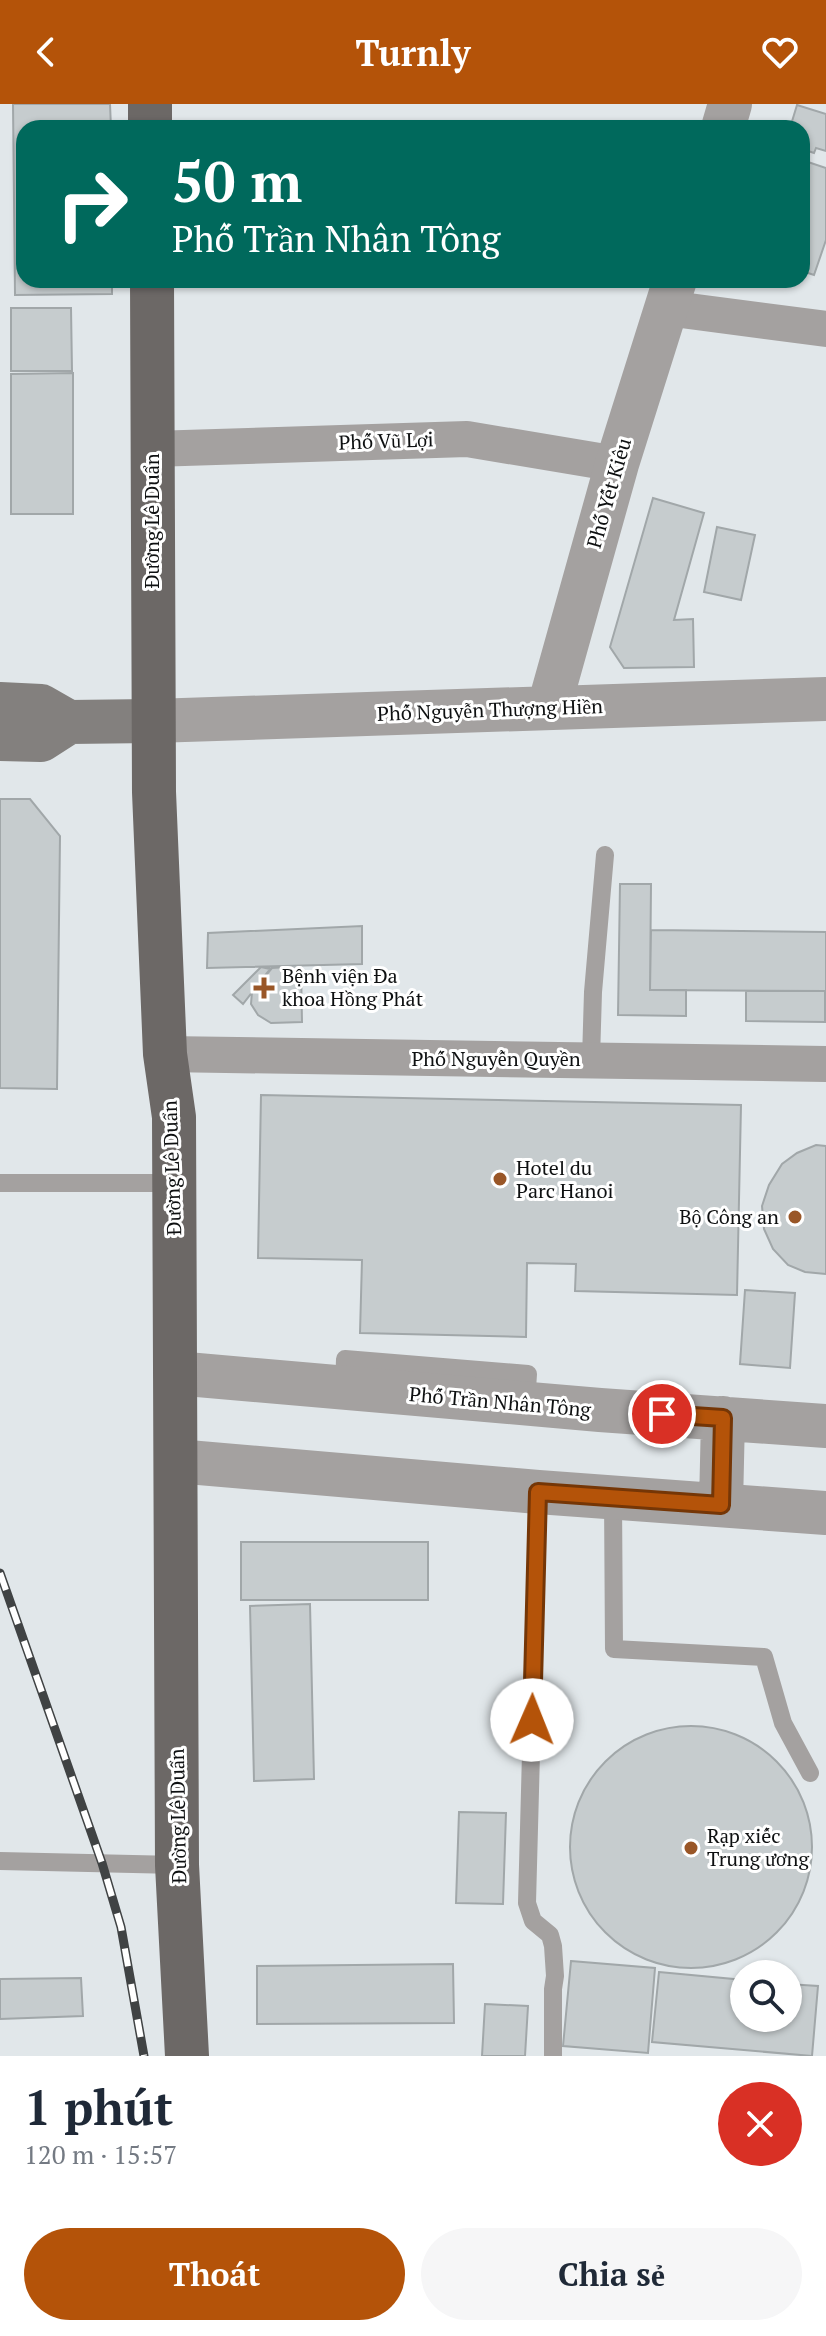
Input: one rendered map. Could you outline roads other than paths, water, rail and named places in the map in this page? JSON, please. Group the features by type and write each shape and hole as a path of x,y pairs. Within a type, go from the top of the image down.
{"main road":[{"name":"Đường Lê Duẩn","path":"152,288 153,721 165,1054 174,1117 177,1865 187,2056"},
{"path":"0,704 41,706 69,722 153,721"},
{"path":"0,739 41,740 69,722"}],"street":[{"path":"671,294 826,329"},
{"name":"Phố Yết Kiêu","path":"549,707 617,464 671,294"},
{"name":"Phố Vũ Lợi","path":"152,449 467,439 617,464"},
{"name":"Phố Nguyễn Thượng Hiền","path":"153,721 826,699"},
{"name":"Phố Nguyễn Quyền","path":"165,1054 826,1064"},
{"name":"Phố Trần Nhân Tông","path":"175,1373 526,1404 826,1426"},
{"path":"721,1505 723,1418"},
{"path":"176,1461 826,1513"}],"lane":[{"path":"591,1059 593,992 605,855"},
{"path":"0,1183 174,1183"},
{"path":"538,1492 527,1903 533,1921 550,1935 553,1946 553,2056"},
{"path":"613,1497 614,1649 764,1657 783,1723 810,1773"},
{"path":"0,1861 177,1865"}],"railway":[{"path":"0,1573 102,1863 121,1927 144,2056"}],"place":[{"name":"Bệnh viện Đa khoa Hồng Phát","path":"264,988"},
{"name":"Hotel du Parc Hanoi","path":"500,1179"},
{"name":"Bộ Công an","path":"795,1217"},
{"name":"Rạp xiếc Trung ương","path":"691,1848"}]}
